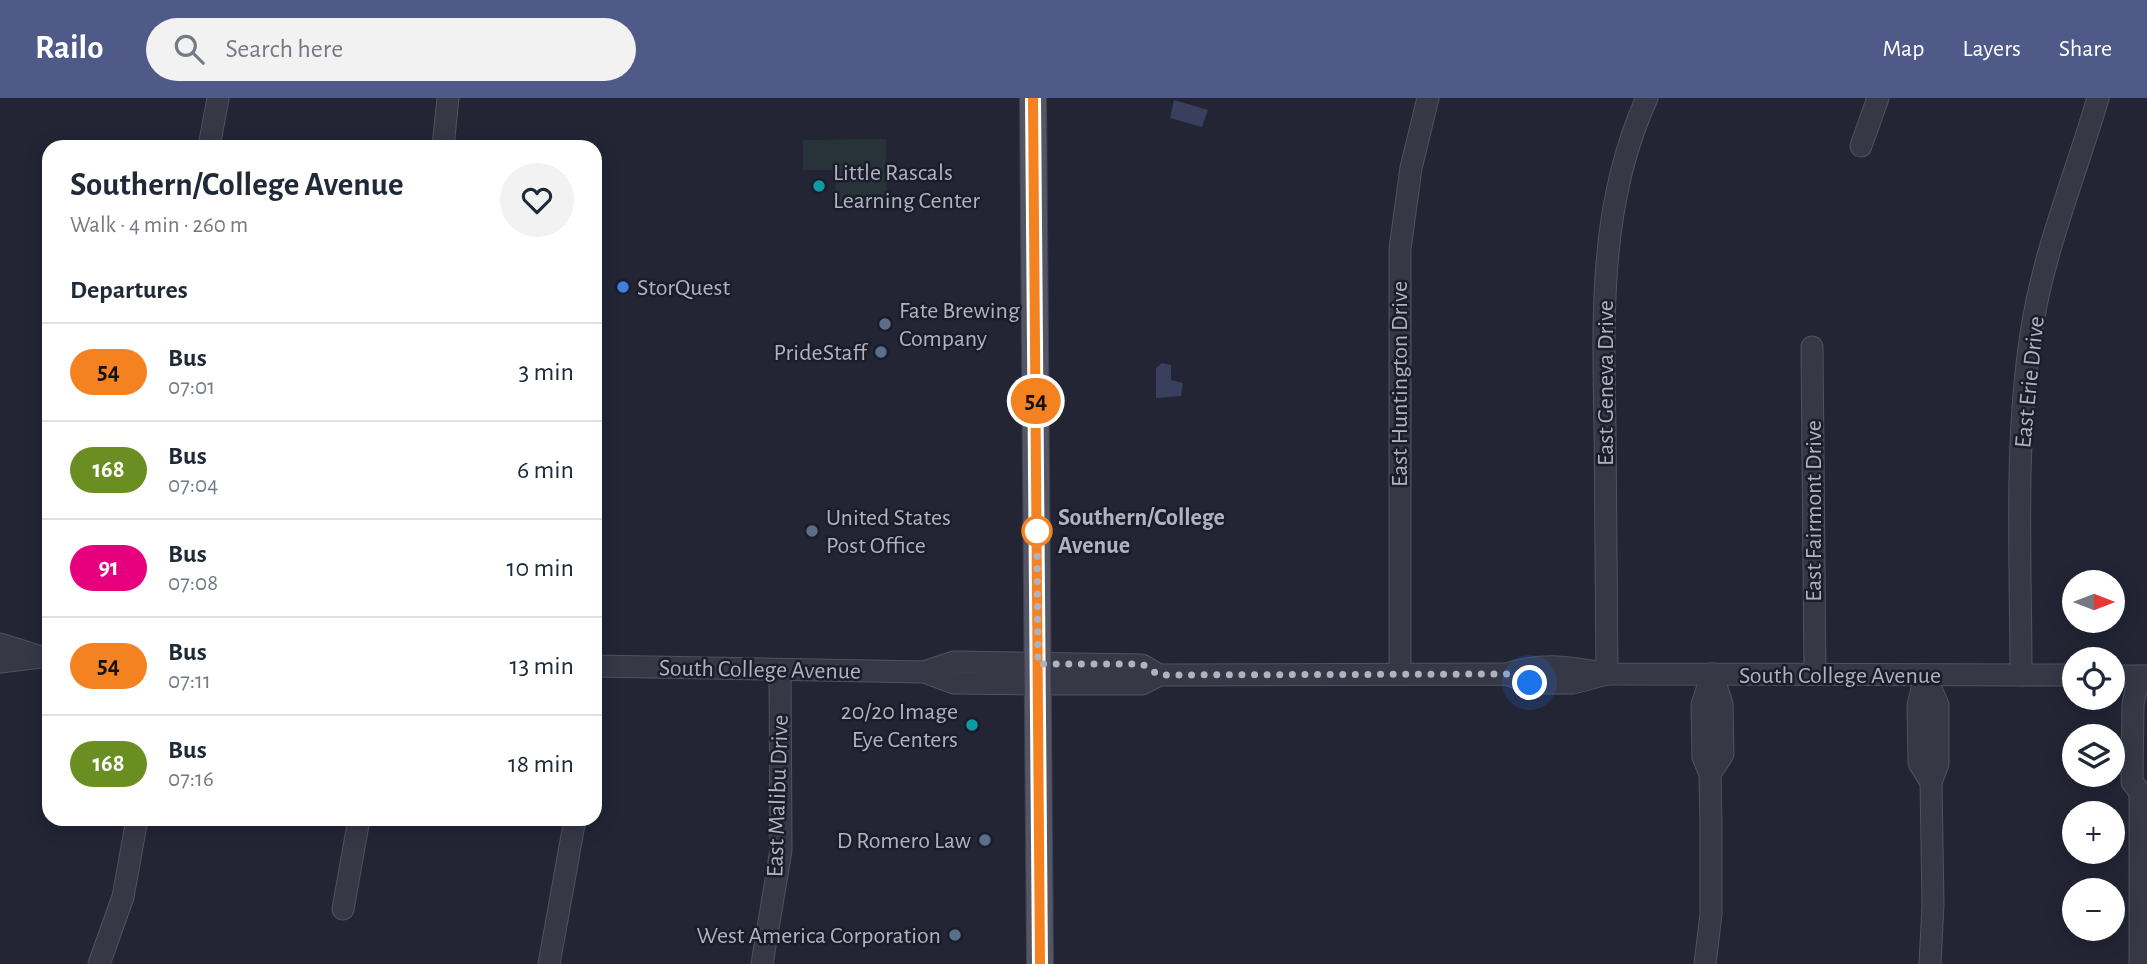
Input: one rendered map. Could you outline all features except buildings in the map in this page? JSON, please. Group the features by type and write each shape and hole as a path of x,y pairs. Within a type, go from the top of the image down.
{"main road":[{"path":"1033,98 1040,964"}],"street":[{"path":"210,140 218,98"},
{"path":"444,140 448,98"},
{"name":"East Huntington Drive","path":"1400,674 1400,250 1411,168 1428,98"},
{"name":"East Geneva Drive","path":"1607,674 1603,302 1609,224 1630,135 1647,98"},
{"path":"1861,146 1878,98"},
{"name":"East Erie Drive","path":"2021,675 2021,436 2031,333 2052,236 2098,98"},
{"name":"East Fairmont Drive","path":"1812,347 1815,674"},
{"path":"0,644 42,655"},
{"path":"0,662 42,656"},
{"name":"South College Avenue","path":"602,666 924,672 954,663 1038,674 1142,664 1159,675 1507,674 1530,683 1562,683 1607,674 2062,676"},
{"name":"East Malibu Drive","path":"762,964 781,850 780,670"},
{"path":"1705,964 1711,914 1710,774 1723,754 1722,704 1712,674"},
{"path":"1924,675 1918,706 1919,763 1931,782 1933,905 1930,964"},
{"path":"2125,678 2145,681 2133,704 2132,782 2144,789 2140,964"},
{"path":"99,964 123,897 136,826"},
{"path":"343,909 358,826"},
{"path":"548,964 574,826"}],"shaded area":[{"path":"886,139 887,202 836,203 835,170 803,170 803,140"}],"water":[{"path":"1174,100 1208,110 1202,127 1170,118"},
{"path":"1162,363 1171,365 1171,380 1183,383 1181,396 1156,398 1156,368"}],"bus line":[{"name":"54","path":"1033,98 1040,964"}],"place":[{"name":"Little Rascals Learning Center","path":"819,186"},
{"name":"StorQuest","path":"623,287"},
{"name":"Fate Brewing Company","path":"885,324"},
{"name":"PrideStaff","path":"881,352"},
{"name":"United States Post Office","path":"812,531"},
{"name":"Southern/College Avenue","path":"1037,531"},
{"name":"20/20 Image Eye Centers","path":"972,725"},
{"name":"D Romero Law","path":"985,840"},
{"name":"West America Corporation","path":"955,935"}],"route":[{"path":"1037,531 1038,664 1142,664 1159,675 1507,674 1530,683"}]}
